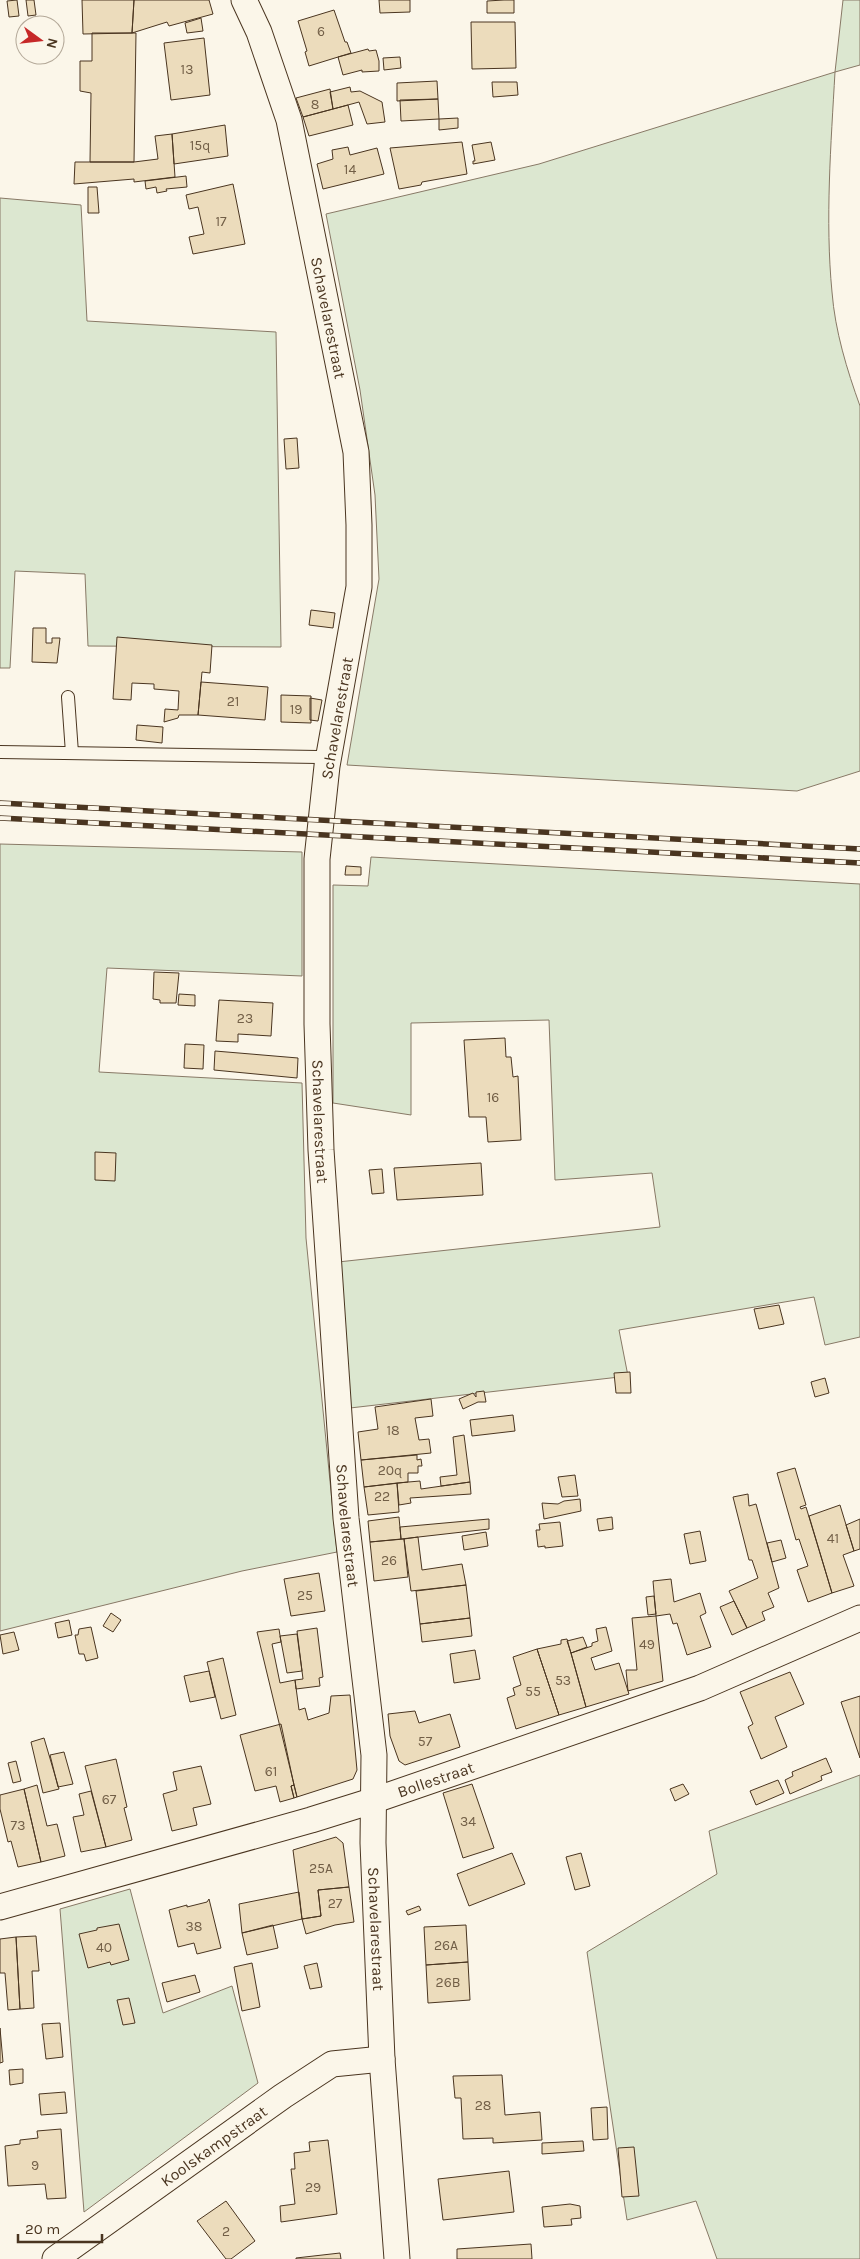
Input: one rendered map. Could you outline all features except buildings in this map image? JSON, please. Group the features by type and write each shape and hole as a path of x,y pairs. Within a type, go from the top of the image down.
{"street":[{"name":"Schavelarestraat","path":"244,0 259,32 289,120 356,452 359,524 358,587 327,766 316,859 317,1024 321,1150 346,1518 374,1755 375,1800 373,1843 382,2059 397,2259"},
{"name":"Bollestraat","path":"0,1907 311,1820 375,1800 700,1688 860,1618"},
{"name":"Koolskampstraat","path":"55,2259 332,2064 382,2059"}],"lane":[{"path":"68,697 72,753"},
{"path":"0,752 318,757 327,766"}],"green space":[{"path":"843,0 860,0 860,65 835,72"},
{"path":"835,72 829,182 830,265 839,336 860,406 860,771 797,791 347,765 379,579 375,495 360,390 326,214 539,164"},
{"path":"0,198 81,205 87,321 276,332 281,647 88,646 85,574 15,571 10,668 0,668"},
{"path":"0,844 302,852 302,976 107,968 99,1072 302,1083 306,1238 337,1552 242,1571 0,1631"},
{"path":"371,857 860,884 860,1337 825,1345 814,1297 619,1330 628,1376 350,1408 338,1262 660,1227 652,1173 555,1180 549,1020 411,1023 411,1115 333,1103 333,885 368,886"},
{"path":"860,1775 860,2259 717,2259 696,2201 627,2220 587,1952 717,1874 709,1831"},
{"path":"130,1889 163,2013 232,1986 258,2083 84,2212 60,1909"}],"railway":[{"path":"0,803 860,849"},
{"path":"0,818 860,863"}]}
